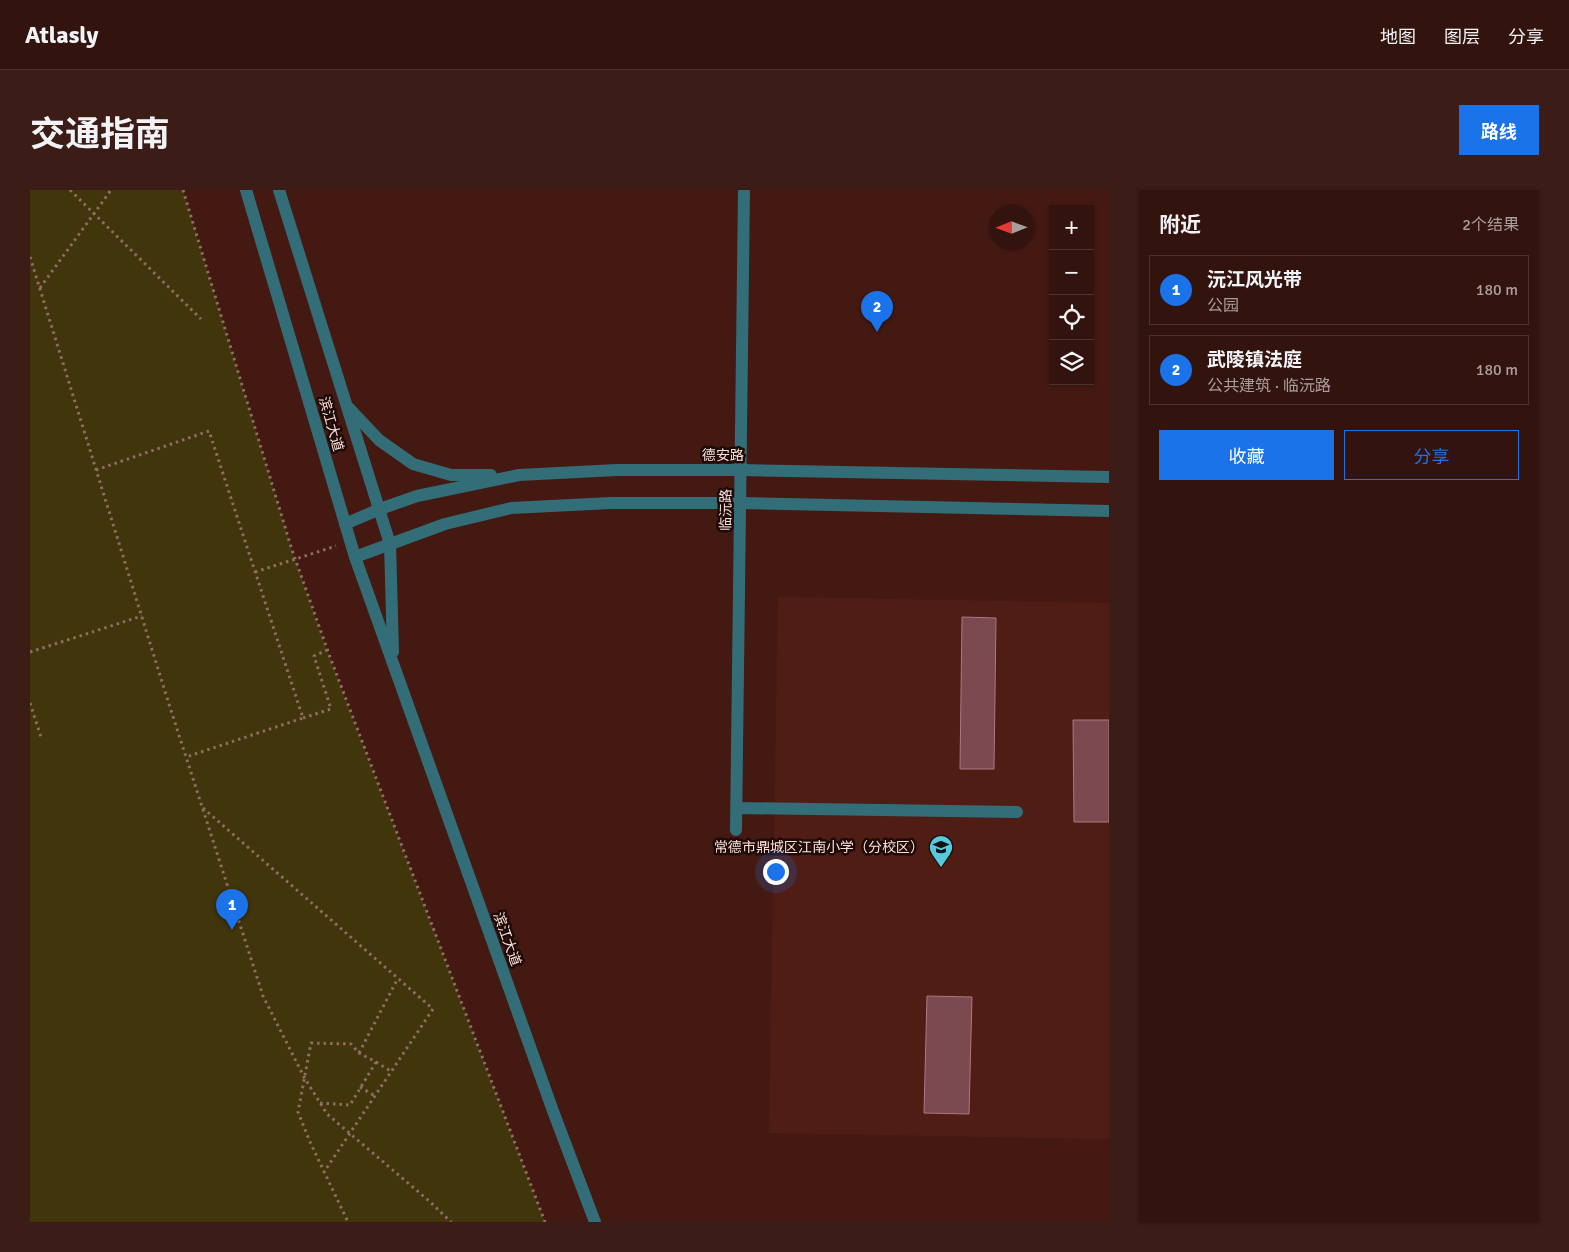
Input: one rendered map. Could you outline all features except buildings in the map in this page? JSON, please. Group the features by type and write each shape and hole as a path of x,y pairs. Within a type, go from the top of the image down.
{"street":[{"name":"滨江大道","path":"246,190 355,557 550,1102 595,1222"},
{"name":"滨江大道","path":"279,190 390,544 393,665"},
{"name":"临沅路","path":"736,830 744,190"},
{"path":"347,406 379,440 413,464 451,475 519,475"},
{"name":"德安路","path":"345,524 417,496 519,475 617,470 741,470 1109,478"},
{"path":"355,557 446,524 511,508 611,503 741,503 1109,511"},
{"path":"736,808 1017,812"}],"path":[{"path":"70,190 201,318"},
{"path":"39,289 111,190"},
{"path":"183,190 292,550 544,1222"},
{"path":"30,257 202,808 263,996 304,1077 327,1114 451,1222"},
{"path":"96,470 209,431 303,718"},
{"path":"255,572 350,542"},
{"path":"30,652 142,616"},
{"path":"186,757 330,709 314,656 328,650"},
{"path":"30,703 41,737"},
{"path":"202,808 433,1009 324,1172"},
{"path":"360,1053 398,978"},
{"path":"348,1222 298,1112 311,1043 350,1044 360,1053 392,1072"},
{"path":"320,1104 350,1105 376,1062"},
{"path":"360,1087 375,1096"}],"shaded area":[{"path":"30,190 183,190 292,550 327,650 545,1222 30,1222"},
{"name":"常德市鼎城区江南小学（分校区）","path":"778,597 1109,603 1109,1139 769,1133"}],"place":[{"name":"武陵镇法庭","path":"877,332"},
{"name":"常德市鼎城区江南小学（分校区）","path":"941,868"},
{"name":"沅江风光带","path":"232,930"}]}
